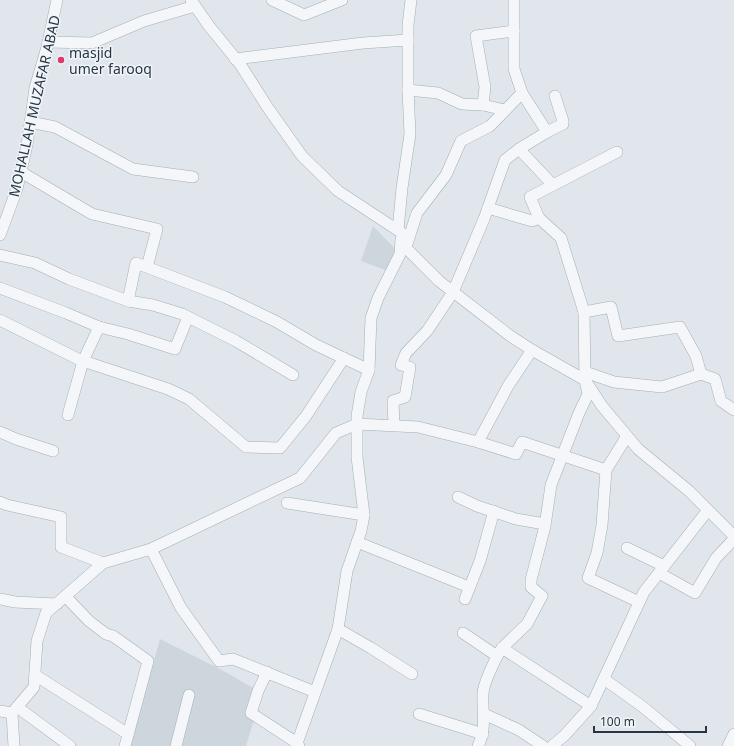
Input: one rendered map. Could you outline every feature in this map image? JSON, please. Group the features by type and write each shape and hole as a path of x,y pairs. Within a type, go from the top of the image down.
{"street":[{"name":"MOHALLAH MUZAFAR ABAD","path":"0,235 18,189 36,88 57,0"},
{"path":"272,0 304,15 342,0"},
{"path":"267,672 258,691 251,713 297,745 314,692 338,629 347,571 361,531 364,515 357,457 357,416 361,392 369,370 371,318 378,298 400,254 402,188 410,134 408,25 411,0"},
{"path":"514,0 514,69 522,93 547,132"},
{"path":"48,42 92,43 144,21 193,3 235,59 302,156 338,191 400,231 406,248 439,281 509,335 532,350 585,376 614,382 662,387 701,374 715,379 721,401 734,410"},
{"path":"483,105 485,87 476,36 514,31"},
{"path":"235,59 363,43 408,40"},
{"path":"408,90 438,93 462,104 483,105 506,110"},
{"path":"406,248 417,213 446,175 461,142 490,126 522,93"},
{"path":"394,426 393,402 405,398 410,367 401,365 406,353 427,331 453,292 484,219 504,160 519,149 563,124 555,96"},
{"path":"30,122 55,127 133,169 193,177"},
{"path":"519,149 553,185"},
{"path":"478,746 483,737 483,692 499,652 527,624 542,596 531,587 531,580 545,524 551,485 588,394 585,376 584,312 561,238 539,218 530,197 617,152"},
{"path":"21,172 92,214 157,229 147,267"},
{"path":"488,208 532,221 539,218"},
{"path":"0,255 35,263 69,279 128,301 153,305 188,318 236,341 293,375"},
{"path":"128,301 136,263 226,297 277,322 316,345 369,370"},
{"path":"0,288 66,313 99,328 128,334 175,349 188,318"},
{"path":"584,312 611,307 618,336 680,326 696,356 701,374"},
{"path":"0,320 83,361 168,389 189,398 246,447 280,448 306,416 344,358"},
{"path":"68,415 83,361 99,328"},
{"path":"478,442 508,386 532,350"},
{"path":"585,376 602,406 638,449 689,491 734,537 716,558 695,593 662,569 627,548"},
{"path":"14,746 15,710 34,687 37,641 46,613 103,563 151,549 300,478 336,433 358,424 418,427 478,442 516,454 522,442 606,470"},
{"path":"0,432 53,451"},
{"path":"627,436 606,470 602,525 597,553 588,578 639,602"},
{"path":"458,497 477,506 516,519 545,524"},
{"path":"0,502 7,505 60,517 61,547 103,563"},
{"path":"287,503 364,515"},
{"path":"552,746 591,706 644,592 708,510"},
{"path":"465,599 480,561 494,511"},
{"path":"357,542 470,587"},
{"path":"151,549 181,608 219,661 233,658 314,692"},
{"path":"0,599 15,602 61,600 106,634 114,636 148,661 125,746"},
{"path":"338,629 412,674"},
{"path":"463,633 499,652 591,706"},
{"path":"35,675 128,734"},
{"path":"604,679 643,707 690,746"},
{"path":"176,746 189,695"},
{"path":"0,711 15,710 70,746"},
{"path":"419,714 483,734"},
{"path":"484,714 519,730 543,746"},
{"path":"728,746 734,734"}],"shaded area":[{"path":"373,226 401,255 393,273 361,261"},
{"path":"160,639 220,669 262,693 246,746 130,746"}],"place":[{"name":"masjid umer farooq","path":"61,60"}]}
